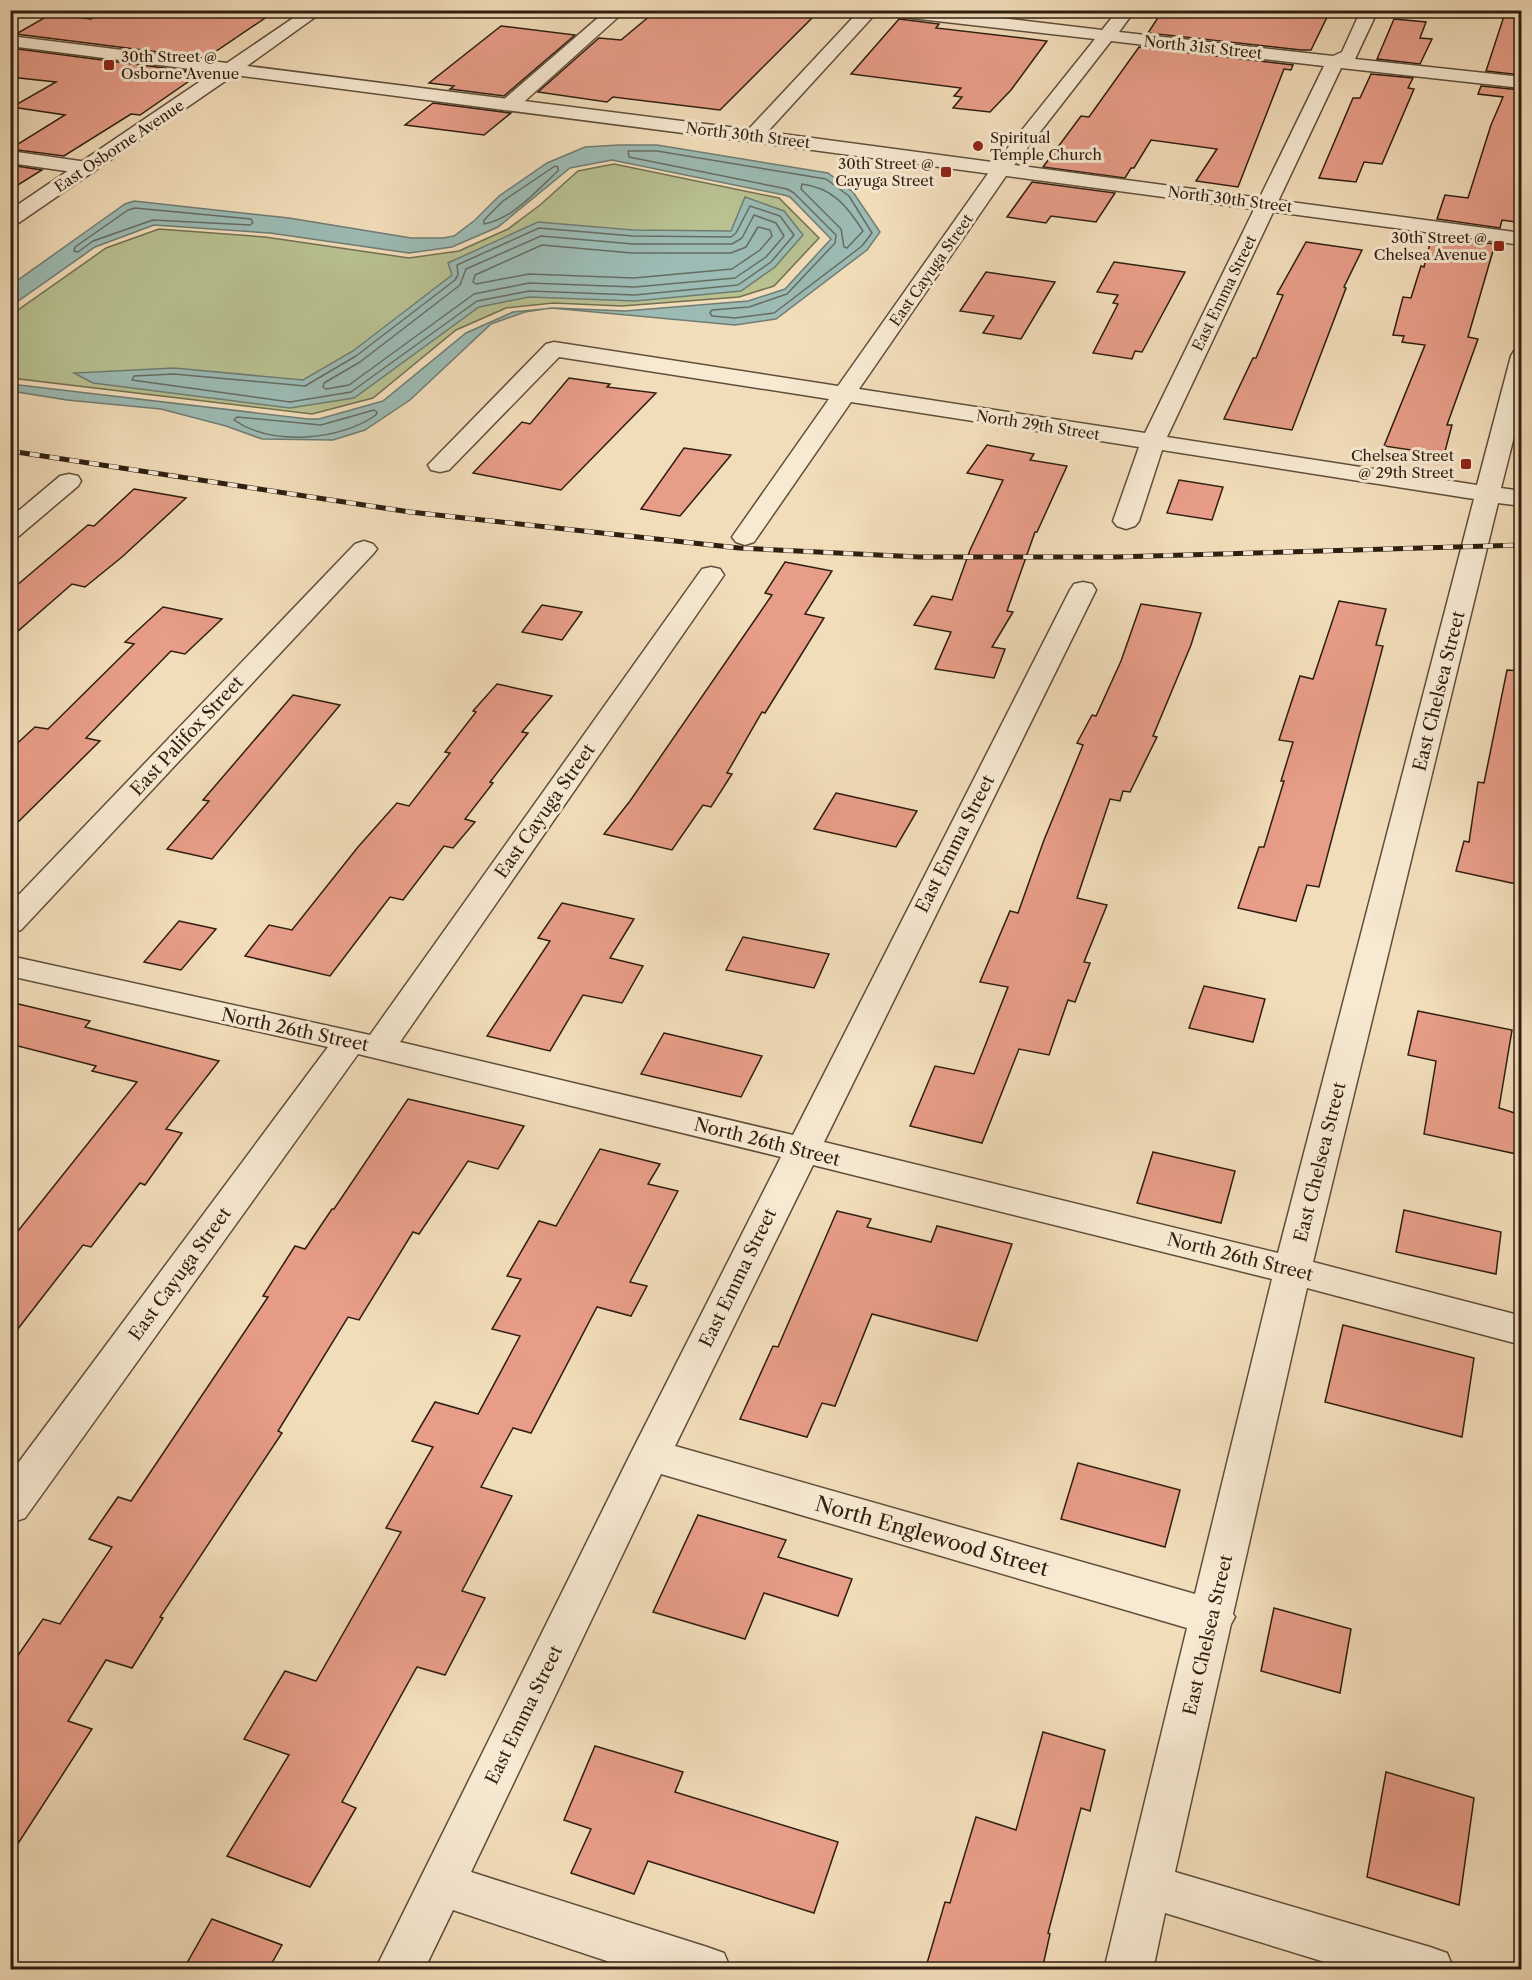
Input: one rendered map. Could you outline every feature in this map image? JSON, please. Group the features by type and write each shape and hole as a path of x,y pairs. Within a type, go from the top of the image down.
{"street":[{"name":"East Osborne Avenue","path":"10,220 317,10"},
{"path":"509,105 618,10"},
{"path":"753,136 870,10"},
{"name":"North 31st Street","path":"884,10 1521,83"},
{"name":"East Cayuga Street","path":"745,537 1000,169 1127,10"},
{"name":"East Emma Street","path":"1126,521 1152,442 1335,62 1349,55 1370,10"},
{"name":"North 30th Street","path":"10,41 753,136 1521,239"},
{"path":"10,157 87,168"},
{"name":"North 29th Street","path":"440,465 554,349 1505,496"},
{"name":"East Chelsea Street","path":"1128,1970 1213,1617 1293,1269 1505,496 1521,356"},
{"path":"10,531 69,481"},
{"name":"East Palifox Street","path":"10,923 364,549"},
{"name":"East Cayuga Street","path":"10,1506 364,1045 711,574"},
{"name":"East Emma Street","path":"399,1970 801,1150 1083,590"},
{"name":"North 26th Street","path":"10,966 63,980 364,1045 801,1150 1293,1269 1521,1330"},
{"name":"North Englewood Street","path":"650,1455 1213,1617"},
{"path":"441,1884 707,1970"},
{"path":"1149,1886 1430,1970"}],"green space":[{"path":"614,164 779,198 819,238 774,286 739,297 622,306 553,303 506,308 456,330 373,398 312,414 11,378 11,315 106,248 159,229 265,237 409,258 459,251 508,229 540,205 578,171"}],"water":[{"path":"657,145 828,173 853,192 880,232 867,250 776,319 735,325 553,308 625,311 748,301 785,289 831,239 790,197 612,160 570,168 498,227 452,247 409,253 270,233 154,225 95,247 11,306 11,285 125,204 134,201 289,218 411,238 454,236 475,220 499,196 547,163 585,147"},
{"path":"745,197 784,211 803,235 775,267 741,291 635,301 529,297 479,307 354,398 290,408 93,383 74,373 174,368 303,380 353,351 452,275 448,263 538,222 633,230 731,231"},
{"path":"546,309 525,312 491,324 410,400 365,430 333,440 262,439 226,426 161,409 67,400 11,391 11,384 319,419 383,401 466,333 513,312"}],"building":[{"path":"106,10 277,10 206,58 16,34 51,14 91,19"},
{"path":"657,10 811,10 803,17 812,18 720,110 613,97 607,102 538,92 599,38 621,40"},
{"path":"1163,10 1305,10 1329,13 1311,50 1301,50 1148,33"},
{"path":"1506,10 1521,10 1521,75 1486,71"},
{"path":"899,19 939,24 936,28 1047,41 1011,90 990,112 953,108 962,97 954,96 961,88 851,74"},
{"path":"1394,19 1426,22 1420,38 1432,39 1420,64 1377,59"},
{"path":"501,26 575,35 504,96 450,89 454,86 429,83"},
{"path":"1139,47 1293,65 1291,70 1284,69 1238,187 1196,181 1217,149 1151,140 1125,178 1043,167 1081,116 1089,117"},
{"path":"10,48 187,71 180,75 195,77 140,115 131,114 64,156 10,149 65,115 12,107 56,82 10,77"},
{"path":"1371,74 1413,78 1408,88 1414,89 1382,164 1364,162 1356,182 1319,178 1353,98 1360,98"},
{"path":"1481,86 1521,90 1521,202 1516,222 1502,220 1500,228 1437,219 1445,195 1468,198 1491,125 1503,97 1478,94"},
{"path":"433,103 511,113 484,135 405,125"},
{"path":"10,165 42,170 10,190"},
{"path":"1032,182 1115,193 1096,222 1051,216 1046,223 1007,217"},
{"path":"1432,235 1495,244 1468,337 1478,339 1447,425 1452,425 1444,455 1384,446 1425,345 1402,342 1404,336 1393,335 1403,297 1411,298 1421,266 1424,267"},
{"path":"1306,242 1362,250 1344,287 1346,288 1292,430 1224,419 1253,358 1256,358 1283,295 1277,294"},
{"path":"1114,262 1185,272 1142,352 1135,351 1132,359 1093,353 1118,304 1113,303 1118,295 1097,292"},
{"path":"986,272 1055,282 1021,339 983,333 994,316 960,311"},
{"path":"569,378 610,384 607,387 656,393 561,490 473,473 522,422 530,424"},
{"path":"987,445 1034,454 1030,460 1067,466 1035,532 1007,611 1013,612 992,647 1005,649 994,678 935,669 951,632 914,625 932,596 952,600 970,550 1003,480 967,473"},
{"path":"684,448 731,455 680,516 641,509"},
{"path":"1179,480 1223,487 1212,520 1167,513"},
{"path":"134,489 186,498 122,557 85,587 72,584 10,638 10,591 88,525 94,526"},
{"path":"785,562 832,571 805,614 824,618 765,713 762,712 727,773 732,774 711,807 703,805 672,850 604,834 630,801 772,595 765,593"},
{"path":"1339,601 1386,609 1376,645 1383,646 1319,887 1307,885 1296,921 1238,908 1259,847 1264,847 1284,781 1281,781 1293,742 1279,740 1300,676 1313,679"},
{"path":"1141,604 1201,613 1191,645 1153,736 1157,737 1130,792 1123,791 1120,801 1110,799 1077,898 1107,905 1084,962 1090,963 1075,1002 1068,1000 1049,1055 1019,1049 982,1143 910,1126 935,1066 974,1074 1008,987 980,982 1010,911 1018,913 1044,840 1083,745 1077,743 1092,715 1096,716 1121,661"},
{"path":"542,605 582,612 562,640 522,632"},
{"path":"163,607 222,619 185,654 171,651 86,738 100,741 10,830 10,750 35,727 48,729 134,644 125,642"},
{"path":"1507,670 1521,671 1521,885 1456,871 1464,841 1469,842 1478,782 1484,783"},
{"path":"497,684 552,696 522,732 528,733 465,819 475,822 453,848 444,846 403,900 390,897 330,976 245,956 269,925 292,930 358,847 397,803 409,806 450,753 445,752 476,712 473,711"},
{"path":"293,695 340,705 212,859 167,849 209,801 203,800"},
{"path":"836,793 917,811 896,847 814,829"},
{"path":"562,903 634,919 610,958 643,966 622,1003 583,995 550,1051 487,1036 550,941 538,938"},
{"path":"179,921 216,929 181,970 144,962"},
{"path":"743,937 829,954 814,988 726,970"},
{"path":"1204,986 1265,999 1253,1042 1189,1028"},
{"path":"10,1002 90,1021 85,1027 219,1061 166,1129 182,1133 145,1185 140,1183 91,1247 83,1245 10,1339 10,1241 137,1082 92,1071 96,1066 10,1044"},
{"path":"1418,1011 1512,1030 1499,1108 1521,1115 1521,1155 1424,1134 1436,1061 1408,1055"},
{"path":"664,1033 762,1056 741,1097 641,1074"},
{"path":"408,1099 524,1126 498,1169 468,1161 419,1234 413,1232 359,1320 348,1317 278,1431 282,1433 160,1617 163,1618 132,1668 106,1660 68,1721 92,1729 10,1856 10,1667 43,1619 60,1624 112,1547 89,1539 118,1497 131,1501 268,1297 263,1296 295,1246 305,1249"},
{"path":"600,1149 660,1164 648,1184 678,1191 630,1282 647,1286 631,1316 597,1307 531,1433 513,1428 481,1487 512,1496 462,1591 485,1598 445,1675 417,1667 342,1802 356,1808 310,1887 227,1856 289,1755 244,1739 285,1671 316,1681 401,1532 386,1528 433,1447 412,1441 435,1402 478,1414 520,1336 492,1329 521,1279 507,1276 539,1221 556,1226"},
{"path":"1153,1152 1235,1171 1221,1223 1137,1203"},
{"path":"1404,1210 1501,1232 1496,1274 1396,1252"},
{"path":"837,1211 871,1219 867,1227 931,1242 937,1226 1012,1244 977,1341 872,1314 835,1406 822,1403 807,1437 740,1419 773,1346 778,1347"},
{"path":"1343,1325 1474,1358 1462,1437 1325,1402"},
{"path":"1078,1463 1180,1490 1165,1547 1061,1519"},
{"path":"698,1515 786,1540 778,1557 852,1579 838,1616 764,1593 745,1639 653,1612"},
{"path":"1274,1608 1351,1629 1340,1693 1261,1671"},
{"path":"1043,1732 1105,1750 1090,1811 1081,1808 1048,1933 1050,1934 1042,1970 925,1970 945,1902 950,1903 976,1817 1016,1830"},
{"path":"595,1746 683,1772 675,1792 838,1842 814,1913 648,1861 634,1894 571,1873 591,1829 564,1820"},
{"path":"1386,1772 1474,1798 1459,1905 1367,1877"},
{"path":"212,1919 282,1945 268,1970 183,1970"}],"railway":[{"path":"10,451 410,512 739,548 919,557 1116,557 1522,545"}],"place":[{"name":"30th Street @ Osborne Avenue","path":"109,65"},
{"name":"Spiritual Temple Church","path":"978,146"},
{"name":"30th Street @ Cayuga Street","path":"946,172"},
{"name":"30th Street @ Chelsea Avenue","path":"1499,246"},
{"name":"Chelsea Street @ 29th Street","path":"1466,464"}]}
